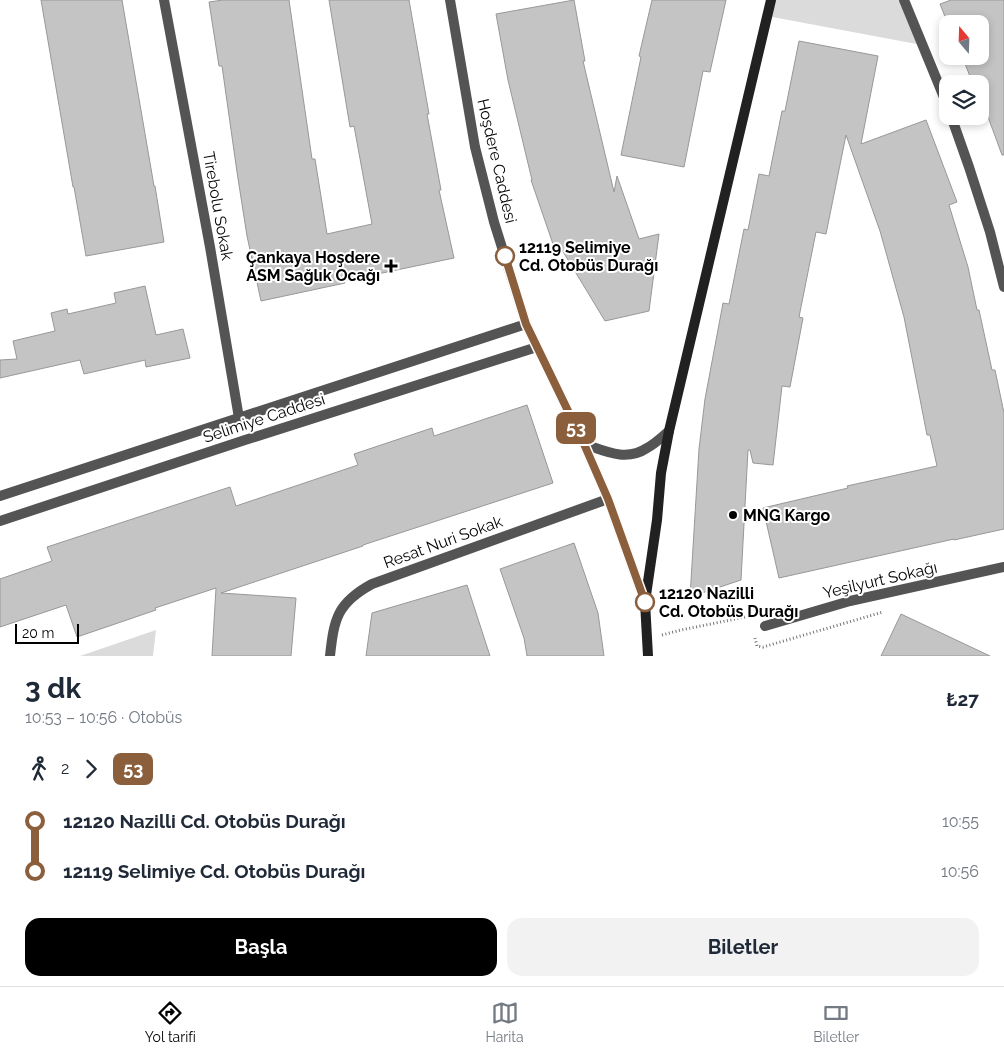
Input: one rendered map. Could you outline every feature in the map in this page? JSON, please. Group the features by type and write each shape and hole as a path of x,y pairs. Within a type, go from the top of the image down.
{"main road":[{"path":"648,656 645,602 657,520 661,474 669,431 771,0"}],"street":[{"name":"Tirebolu Sokak","path":"164,0 210,247 239,418"},
{"name":"Hoşdere Caddesi","path":"450,0 475,147 494,222 526,324 584,444 608,499 645,602"},
{"path":"904,0 939,86"},
{"path":"954,125 990,232 1004,287"},
{"name":"Selimiye Caddesi","path":"0,496 526,324"},
{"name":"Selimiye Caddesi","path":"0,521 245,440 537,347"},
{"path":"584,444 617,455 638,454 650,447 669,431"},
{"name":"Resat Nuri Sokak","path":"330,656 334,625 345,604 356,593 372,584 608,499"},
{"name":"Yeşilyurt Sokağı","path":"765,626 850,601 1004,567"}],"path":[{"path":"758,646 764,647 887,610"},
{"path":"647,639 750,616"},
{"path":"692,628 693,633"}],"shaded area":[{"path":"771,0 904,0 922,45 767,16"},
{"path":"156,630 153,656 80,656"}],"building":[{"path":"41,0 122,0 164,242 86,256"},
{"path":"223,0 289,0 312,159 315,159 327,234 372,224 354,126 350,127 329,0 409,0 441,190 439,190 454,258 261,301 247,236 222,66 219,66 209,2"},
{"path":"574,0 585,61 583,61 614,192 617,176 639,239 659,234 649,311 605,321 559,245 554,247 531,180 508,80 496,14"},
{"path":"652,0 726,0 710,72 703,71 684,167 621,155 641,57 639,56"},
{"path":"951,0 1004,0 1004,155 1002,155 989,120 989,75 969,75 966,65 989,65 989,15 944,15 940,4"},
{"path":"799,41 878,56 861,144 926,120 957,202 949,205 968,267 992,370 995,370 1004,413 1004,529 779,578 763,508 848,488 847,486 937,466 930,435 927,435 904,317 880,231 846,135 826,234 816,232 799,317 803,318 790,387 782,386 773,465 753,463 750,450 748,450 741,580 690,597 699,449 705,399 723,303 729,304 744,229 748,230 759,174 769,176 782,111 785,111"},
{"path":"145,286 156,335 183,329 190,358 146,367 145,360 84,374 80,360 0,378 0,360 17,359 13,341 55,331 51,313 67,309 68,314 116,303 114,293"},
{"path":"527,405 553,483 221,593 296,598 291,656 212,656 216,588 77,637 66,605 0,627 0,579 52,561 47,547 230,487 236,506 358,465 354,454 432,428 434,436"},
{"path":"574,543 598,613 604,656 527,656 524,638 500,569"},
{"path":"467,585 490,656 366,656 372,613"},
{"path":"901,614 990,656 881,656"}],"bus line":[{"name":"53","path":"505,256 526,324 584,444 608,499 645,602"}],"place":[{"name":"12119 Selimiye Cd. Otobüs Durağı","path":"505,256"},
{"name":"Çankaya Hoşdere ASM Sağlık Ocağı","path":"391,266"},
{"name":"MNG Kargo","path":"733,515"},
{"name":"12120 Nazilli Cd. Otobüs Durağı","path":"645,602"}]}
